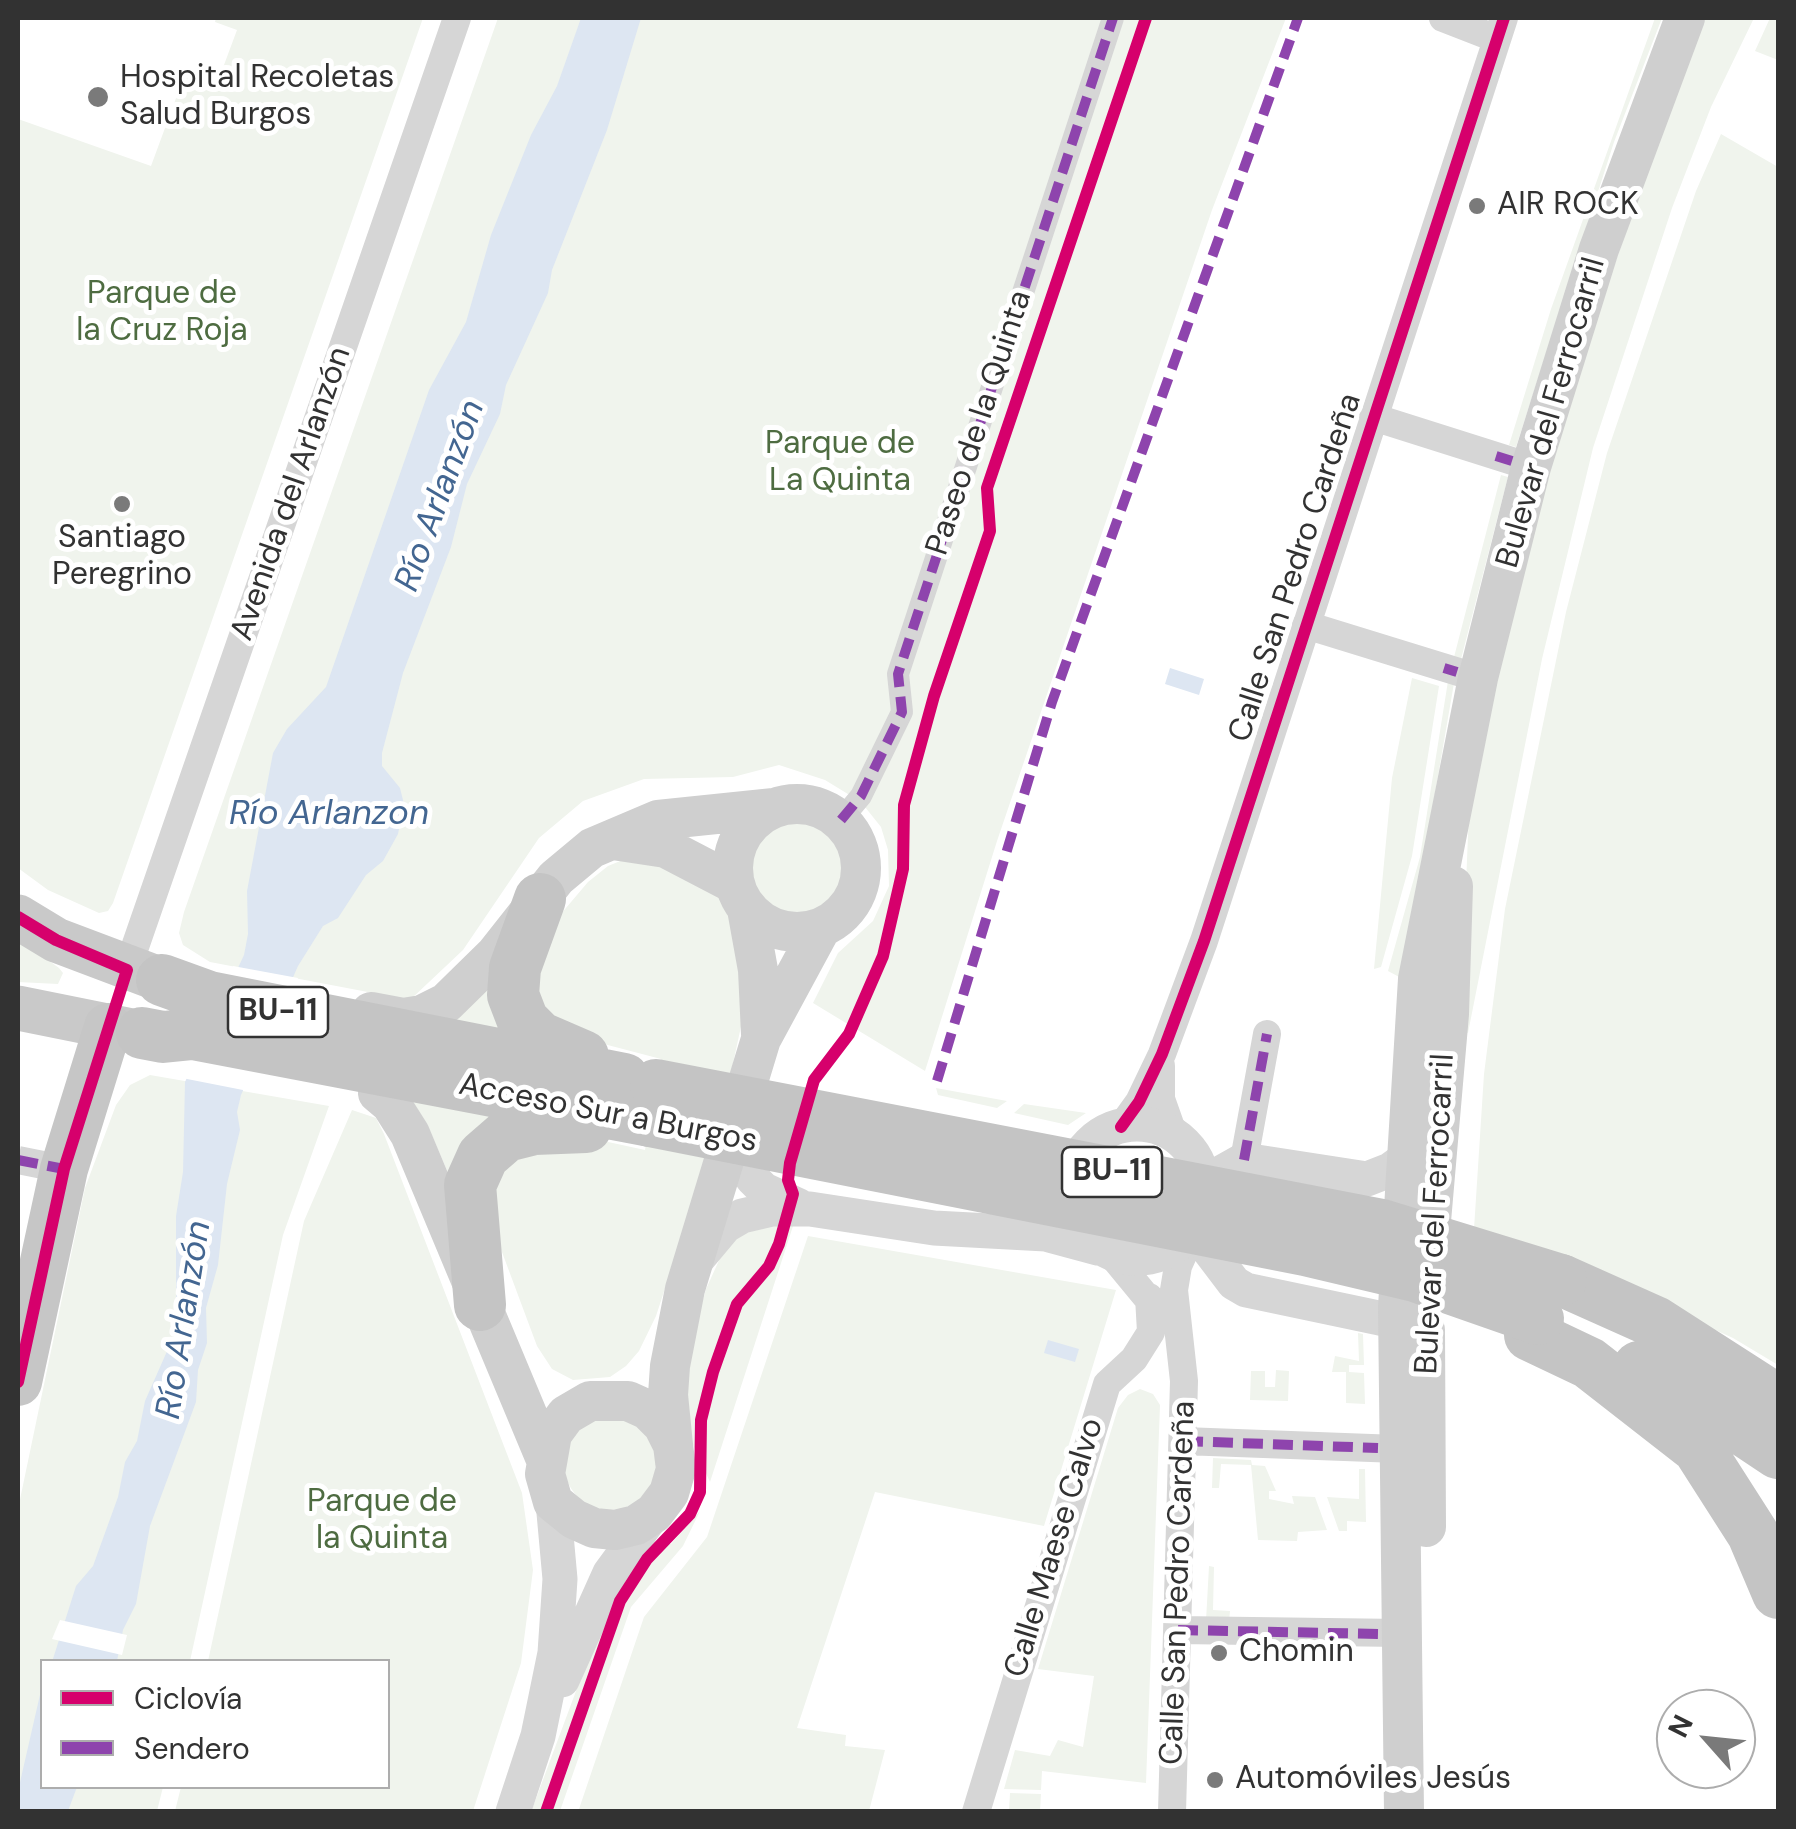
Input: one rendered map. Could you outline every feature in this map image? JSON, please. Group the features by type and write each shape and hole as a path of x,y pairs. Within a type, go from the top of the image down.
{"highway":[{"path":"480,1305 470,1185 484,1156 506,1136 534,1129 598,1128 644,1101 606,1063 552,1044 523,1021 513,995 515,968 540,899"},
{"name":"Acceso Sur a Burgos","path":"144,975 390,1055 644,1101 1268,1244 1308,1268 1432,1301 1543,1311"},
{"path":"18,1382 54,1167 138,1032 187,1053 390,1055"},
{"name":"BU-11","path":"644,1101 1382,1224 1679,1387 1778,1453"},
{"path":"1543,1311 1589,1363 1698,1448 1753,1534 1778,1593"},
{"name":"BU-11","path":"1543,1311 1654,1322 1778,1401"},
{"path":"1654,1322 1729,1349 1778,1376"}],"main road":[{"name":"Bulevar del Ferrocarril","path":"1404,1812 1401,1633 1388,1448 1418,979 1478,678 1531,467 1599,248 1685,18"},
{"path":"609,840 666,848 741,896 775,929 798,932 821,928 844,912 859,886 861,858 841,820 802,804 658,820 609,840 573,862 471,982 446,1003 422,1015 390,1055 404,1120 545,1457 553,1502 594,1528 636,1525 654,1513 670,1493 676,1469 670,1366 688,1278 761,1040 821,928"},
{"path":"761,1040 758,970 733,861 740,839 755,820 774,808"},
{"name":"Bulevar del Ferrocarril","path":"1427,1812 1427,1257 1450,1014 1451,817"},
{"path":"18,917 56,940 144,975 138,1032 18,1008"},
{"path":"545,1457 552,1434 566,1415 627,1384 651,1354 688,1278"},
{"path":"504,1361 548,1387 598,1400 628,1401 648,1410 663,1425 673,1445"}],"street":[{"name":"Avenida del Arlanzón","path":"144,975 457,18"},
{"name":"Paseo de la Quinta","path":"841,820 861,796 902,712 898,674 1113,18"},
{"path":"1443,18 1501,28"},
{"name":"Calle San Pedro Cardeña","path":"1121,1127 1162,1054 1204,940 1501,28"},
{"path":"1373,417 1531,467"},
{"path":"1306,626 1478,678"},
{"path":"688,1278 712,1240 742,1216 772,1209 1046,1234 1105,1251 1157,1255 1200,1214 1219,1174 1244,1160 1367,1179 1420,1151 1428,1136 1438,1044 1450,1014"},
{"path":"1244,1160 1267,1034"},
{"name":"Calle San Pedro Cardeña","path":"1162,1054 1160,1099 1174,1133"},
{"path":"982,1231 1031,1206 1070,1174 1093,1142 1121,1127 1143,1125 1174,1133 1197,1157 1200,1214 1214,1261 1246,1290 1398,1322"},
{"path":"735,1130 742,1164 753,1180 778,1198 810,1210"},
{"path":"1070,1174 1069,1207 1074,1220 1105,1251"},
{"name":"Calle San Pedro Cardeña","path":"1172,1812 1183,1356 1174,1290 1178,1266 1200,1214"},
{"name":"Calle San Pedro Cardeña","path":"1105,1251 1149,1298 1183,1356"},
{"name":"Calle Maese Calvo","path":"976,1812 1107,1384 1134,1358 1150,1332 1149,1298"},
{"name":"Bulevar del Ferrocarril","path":"1398,1322 1410,1330 1416,1352 1416,1532 1426,1551"},
{"path":"1182,1441 1388,1448"},
{"path":"538,1736 557,1630 560,1579 553,1502"},
{"path":"513,1812 538,1736 610,1573 654,1513"},
{"path":"1178,1630 1401,1633"}],"green space":[{"name":"Parque de la Cruz Roja","path":"216,18 423,18 113,903 108,911 99,913 48,890 18,868 18,119 151,166 186,71 218,81 237,30 215,22"},
{"name":"Parque de La Quinta","path":"498,18 1286,18 1212,210 997,841 925,1071 813,1003 838,953 873,921 889,886 888,850 881,827 861,802 825,780 779,765 733,777 644,779 583,801 539,838 463,950 410,1000 210,962 183,945 179,933 184,912"},
{"path":"1655,18 1662,18 1614,142 1516,447 1509,445 1551,309"},
{"path":"1699,18 1754,18 1711,107 1672,208 1593,448 1542,659 1468,1033 1460,1030 1470,787 1551,451"},
{"path":"1770,18 1778,18 1778,60 1755,51"},
{"path":"1721,134 1778,167 1778,1365 1733,1338 1570,1264 1474,1229 1484,1074 1505,909 1566,612 1607,453 1696,191"},
{"path":"1501,475 1508,477 1460,663 1453,661"},
{"path":"1412,678 1439,686 1412,856 1381,967 1374,969 1392,778"},
{"path":"1448,681 1454,683 1403,979 1388,971 1420,857"},
{"path":"790,819 808,819 826,827 839,840 847,867 844,886 826,907 808,915 790,915 772,907 759,894 751,876 751,858 759,840 772,827"},
{"path":"630,857 651,857 718,896 733,924 745,1008 722,1114 656,1316 639,1351 626,1366 610,1377 573,1380 552,1369 537,1346 496,1236 492,1179 510,1156 599,1140 645,1150 661,1059 562,1033 532,994 560,915 588,882 608,866"},
{"path":"18,938 59,968 63,973 58,984 18,982"},
{"path":"498,969 518,1039 442,1024"},
{"path":"150,1075 329,1106 283,1235 190,1659 40,1659 40,1789 162,1789 157,1811 18,1812 18,1509 85,1188 116,1105 130,1085"},
{"path":"936,1088 1007,1101 997,1108 938,1095"},
{"path":"411,1099 498,1109 452,1182 427,1124"},
{"path":"1024,1104 1086,1113 1068,1125 1014,1113"},
{"name":"Parque de la Quinta","path":"352,1110 376,1118 522,1493 533,1570 521,1663 473,1811 175,1811 180,1789 390,1789 390,1659 208,1659 304,1221"},
{"path":"794,1223 710,1482 690,1438 686,1411 688,1354 706,1289 726,1245 751,1225"},
{"path":"808,1236 1116,1290 1044,1526 875,1492 797,1728 846,1735 845,1746 885,1750 869,1811 578,1812 644,1617 707,1537"},
{"path":"1358,1333 1363,1334 1364,1365 1349,1365 1349,1372 1364,1373 1365,1404 1346,1403 1346,1372 1332,1372 1335,1356 1359,1361"},
{"path":"1276,1370 1289,1371 1288,1401 1250,1400 1251,1371 1265,1371 1265,1387 1275,1387"},
{"path":"1140,1389 1153,1394 1160,1405 1146,1783 1042,1771 1041,1790 1004,1789 1015,1750 1050,1756 1058,1740 1083,1747 1094,1676 1038,1669 1118,1408 1128,1395"},
{"path":"610,1418 628,1421 643,1431 653,1446 653,1482 643,1497 628,1507 610,1510 592,1507 577,1497 567,1482 564,1464 567,1446 577,1431 592,1421"},
{"path":"1213,1458 1251,1460 1252,1465 1265,1466 1276,1491 1269,1491 1269,1499 1294,1504 1292,1496 1315,1497 1327,1530 1298,1532 1297,1541 1258,1540 1251,1465 1221,1464 1219,1488 1212,1488"},
{"path":"1359,1469 1365,1469 1366,1522 1347,1521 1347,1531 1339,1531 1327,1497 1359,1499"},
{"path":"700,1511 683,1546 631,1607 560,1811 531,1812 611,1597 652,1541 671,1544"},
{"path":"1209,1566 1214,1567 1213,1610 1230,1611 1229,1621 1206,1621"},
{"path":"1010,1793 1041,1794 1040,1811 1009,1811"}],"water":[{"name":"Río Arlanzon","path":"581,18 641,18 607,130 552,270 548,293 506,385 500,414 467,484 451,547 403,673 382,753 382,766 400,788 404,804 398,834 383,861 366,875 338,918 323,926 298,966 241,1095 237,1112 240,1130 227,1184 218,1265 206,1308 207,1343 198,1370 196,1402 150,1526 136,1604 123,1630 117,1659 53,1659 76,1586 93,1566 118,1497 125,1462 137,1441 145,1401 176,1331 176,1216 183,1172 185,1082 244,955 248,934 247,891 273,753 287,729 326,687 429,390 466,322 491,235 531,135 557,86"},
{"path":"1170,668 1204,679 1199,695 1165,684"},
{"path":"1048,1340 1079,1349 1075,1362 1044,1353"},
{"path":"40,1695 40,1789 76,1789 68,1811 18,1811 18,1791"}],"pier":[{"path":"233,966 298,978 248,1091 182,1078"},
{"path":"60,1620 127,1635 122,1655 52,1639"}],"tunnel":[{"path":"18,1160 43,1165"}],"marked path":[{"path":"841,820 861,796 902,712 898,674 1113,18"},
{"path":"937,1081 1052,702 1298,18"},
{"path":"1496,456 1512,461"},
{"path":"1444,668 1457,672"},
{"path":"1244,1160 1267,1034"},
{"path":"18,1160 64,1169"},
{"path":"1183,1441 1378,1448"},
{"path":"1178,1630 1381,1634"}],"cycle path":[{"path":"546,1812 620,1601 647,1559 690,1514 700,1492 701,1420 713,1372 737,1304 769,1266 779,1244 793,1194 788,1180 790,1163 814,1080 849,1034 883,956 903,869 904,805 934,696 990,531 987,488 1146,18"},
{"path":"1121,1127 1139,1102 1162,1054 1204,941 1504,18"},
{"path":"18,917 56,940 127,970 64,1169 18,1382"}],"place":[{"name":"Hospital Recoletas Salud Burgos","path":"98,97"},
{"name":"AIR ROCK","path":"1477,206"},
{"name":"Santiago Peregrino","path":"122,504"},
{"name":"Chomin","path":"1219,1653"},
{"name":"Automóviles Jesús","path":"1215,1780"}],"water label":[{"name":"Río Arlanzón","path":"441,496"},
{"name":"Río Arlanzón","path":"185,1320"}]}
